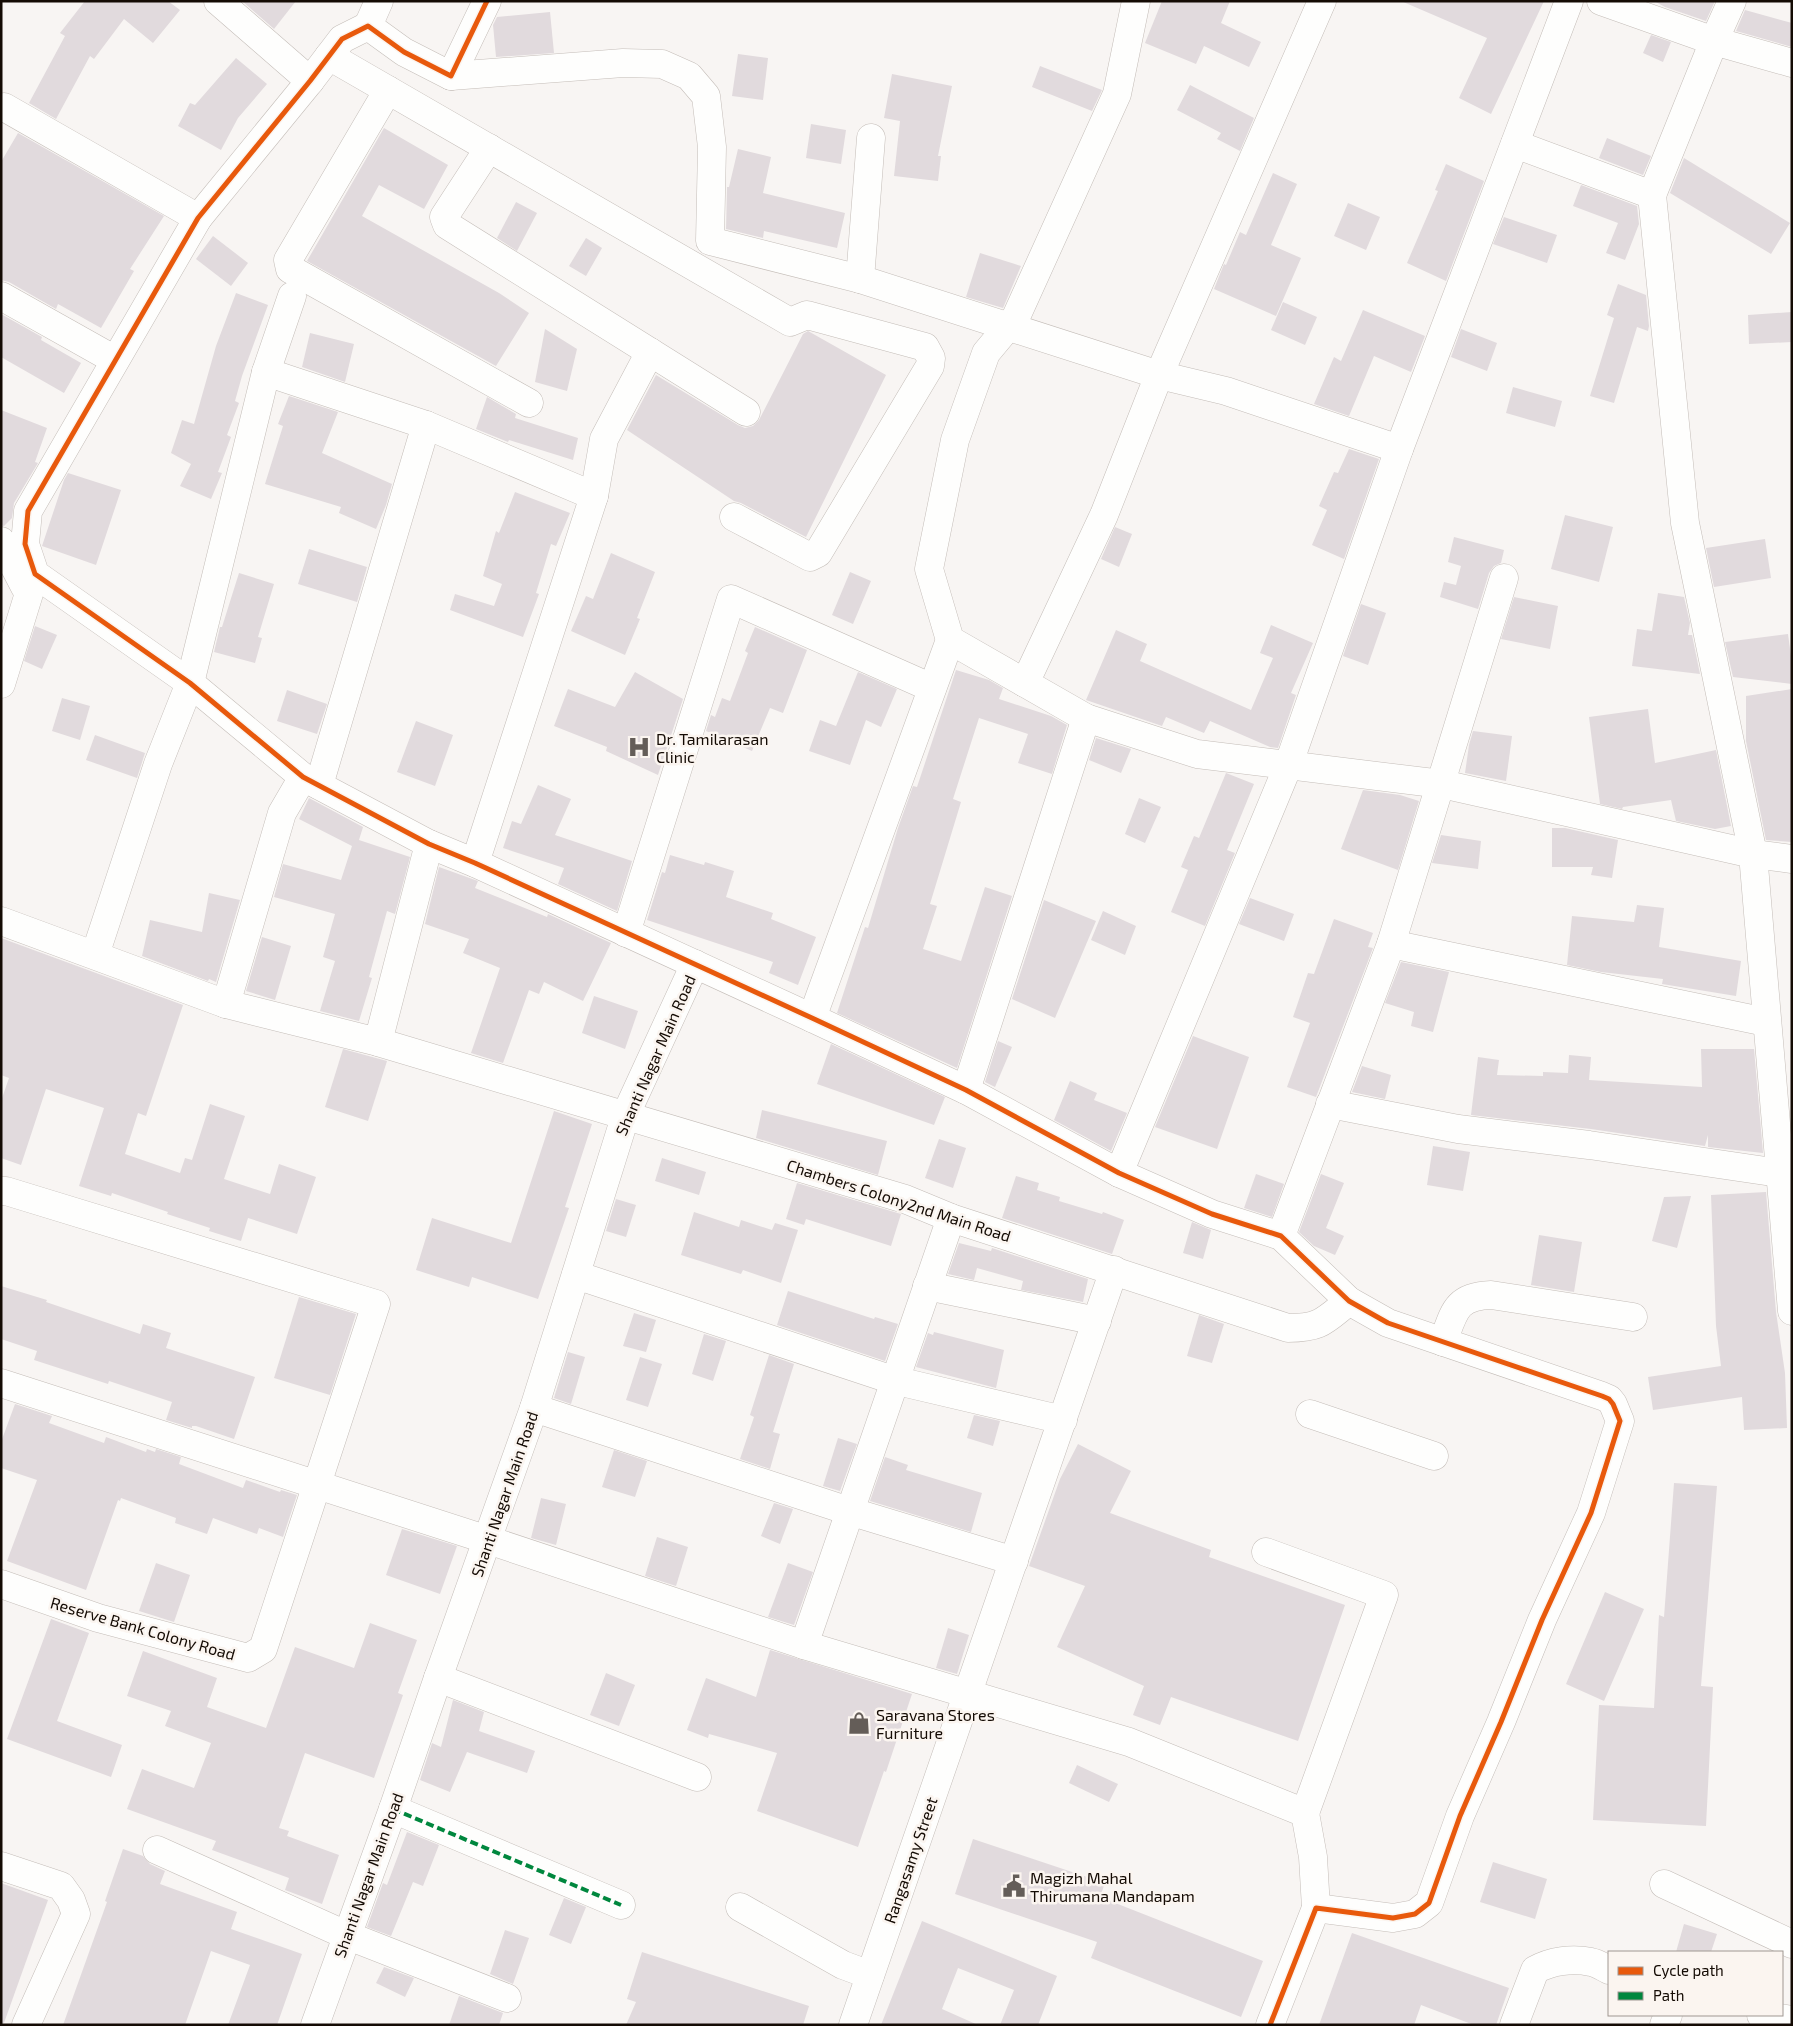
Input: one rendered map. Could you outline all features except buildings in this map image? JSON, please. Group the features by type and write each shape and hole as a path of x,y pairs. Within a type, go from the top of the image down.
{"street":[{"path":"218,1 310,81"},
{"path":"1,684 32,585 24,544 28,512 198,218 342,39 368,26 379,1"},
{"path":"451,76 487,1"},
{"path":"812,1018 950,640 929,569 955,440 986,353 1016,317 1117,94 1136,1"},
{"path":"1025,683 1104,515 1158,375 1322,1"},
{"path":"1119,1173 1288,766 1399,449 1569,1"},
{"path":"1601,1 1714,41 1792,63"},
{"path":"1732,1 1652,195 1685,523 1753,854 1792,1311"},
{"path":"368,26 404,52 451,76 623,63 662,64 689,76 706,96 712,147 710,241 860,279 1158,375 1226,391 1399,449"},
{"path":"329,56 790,322 807,315 924,347 931,358 930,366 818,553 810,557 734,517"},
{"path":"388,90 288,260 290,269 529,403"},
{"path":"4,107 198,218"},
{"path":"860,279 871,138"},
{"path":"1515,144 1652,195"},
{"path":"489,148 444,217 447,225 746,412"},
{"path":"1,296 116,360"},
{"path":"95,956 158,764 190,683 266,372 292,296"},
{"path":"475,863 594,496 604,438 650,352"},
{"path":"266,372 426,426 594,496"},
{"path":"226,1004 282,813 310,781 426,426"},
{"path":"1,542 32,585 190,683 310,781 429,844 475,863 966,1090 1119,1173 1212,1214 1281,1236 1349,1301 1388,1323 1609,1399 1620,1421 1591,1513 1542,1620 1501,1722 1460,1816 1430,1903 1415,1914 1393,1918 1316,1908"},
{"path":"1281,1236 1391,944 1442,784 1504,578"},
{"path":"626,933 731,599 932,688"},
{"path":"950,640 1086,718 1197,754 1442,784 1753,854 1792,859"},
{"path":"966,1090 1086,718"},
{"path":"378,1042 429,844"},
{"name":"Chambers Colony2nd Main Road","path":"1,921 226,1004 378,1042 626,1114 906,1199 951,1218 1288,1328 1305,1328 1319,1324 1349,1301"},
{"path":"1391,944 1766,1022"},
{"name":"Shanti Nagar Main Road","path":"315,2025 534,1408 626,1114 695,964"},
{"path":"1330,1104 1458,1129 1589,1145 1779,1173"},
{"name":"Reserve Bank Colony Road","path":"1,1191 376,1304 263,1649 248,1658 98,1618 1,1584"},
{"path":"804,1645 893,1380 951,1218"},
{"name":"Rangasamy Street","path":"853,2025 1114,1270"},
{"path":"576,1275 893,1380 1063,1420"},
{"path":"927,1286 1096,1321"},
{"path":"1443,1342 1456,1308 1462,1302 1476,1296 1491,1296 1633,1318"},
{"path":"1,1383 488,1540 804,1645 966,1695 1129,1742 1305,1813"},
{"path":"534,1408 849,1511 1014,1561"},
{"path":"1310,1414 1434,1456"},
{"path":"1266,1552 1384,1595 1305,1813 1313,1857 1316,1908 1270,2025"},
{"path":"438,1678 697,1777"},
{"path":"393,1809 621,1905"},
{"path":"158,1850 346,1935 508,1998"},
{"path":"1,1866 61,1886 71,1900 76,1914 26,2025"},
{"path":"1664,1884 1792,1944"},
{"path":"740,1907 843,1965 870,1975"},
{"path":"1514,2025 1535,1970 1547,1964 1565,1961 1591,1962 1608,1970"},
{"path":"1766,2016 1792,2020"}],"marked path":[{"path":"393,1809 621,1905"}],"cycle path":[{"path":"487,1 451,76 404,52 368,26 342,39 198,218 28,511 25,544 35,574 190,683 303,777 429,844 475,863 966,1090 1119,1173 1212,1214 1281,1236 1349,1301 1388,1323 1609,1399 1620,1421 1591,1513 1542,1620 1501,1722 1460,1816 1429,1903 1415,1914 1393,1918 1316,1908 1270,2025"}],"place":[{"name":"Dr. Tamilarasan Clinic","path":"639,747"},
{"name":"Saravana Stores Furniture","path":"859,1723"},
{"name":"Magizh Mahal Thirumana Mandapam","path":"1014,1886"}]}
